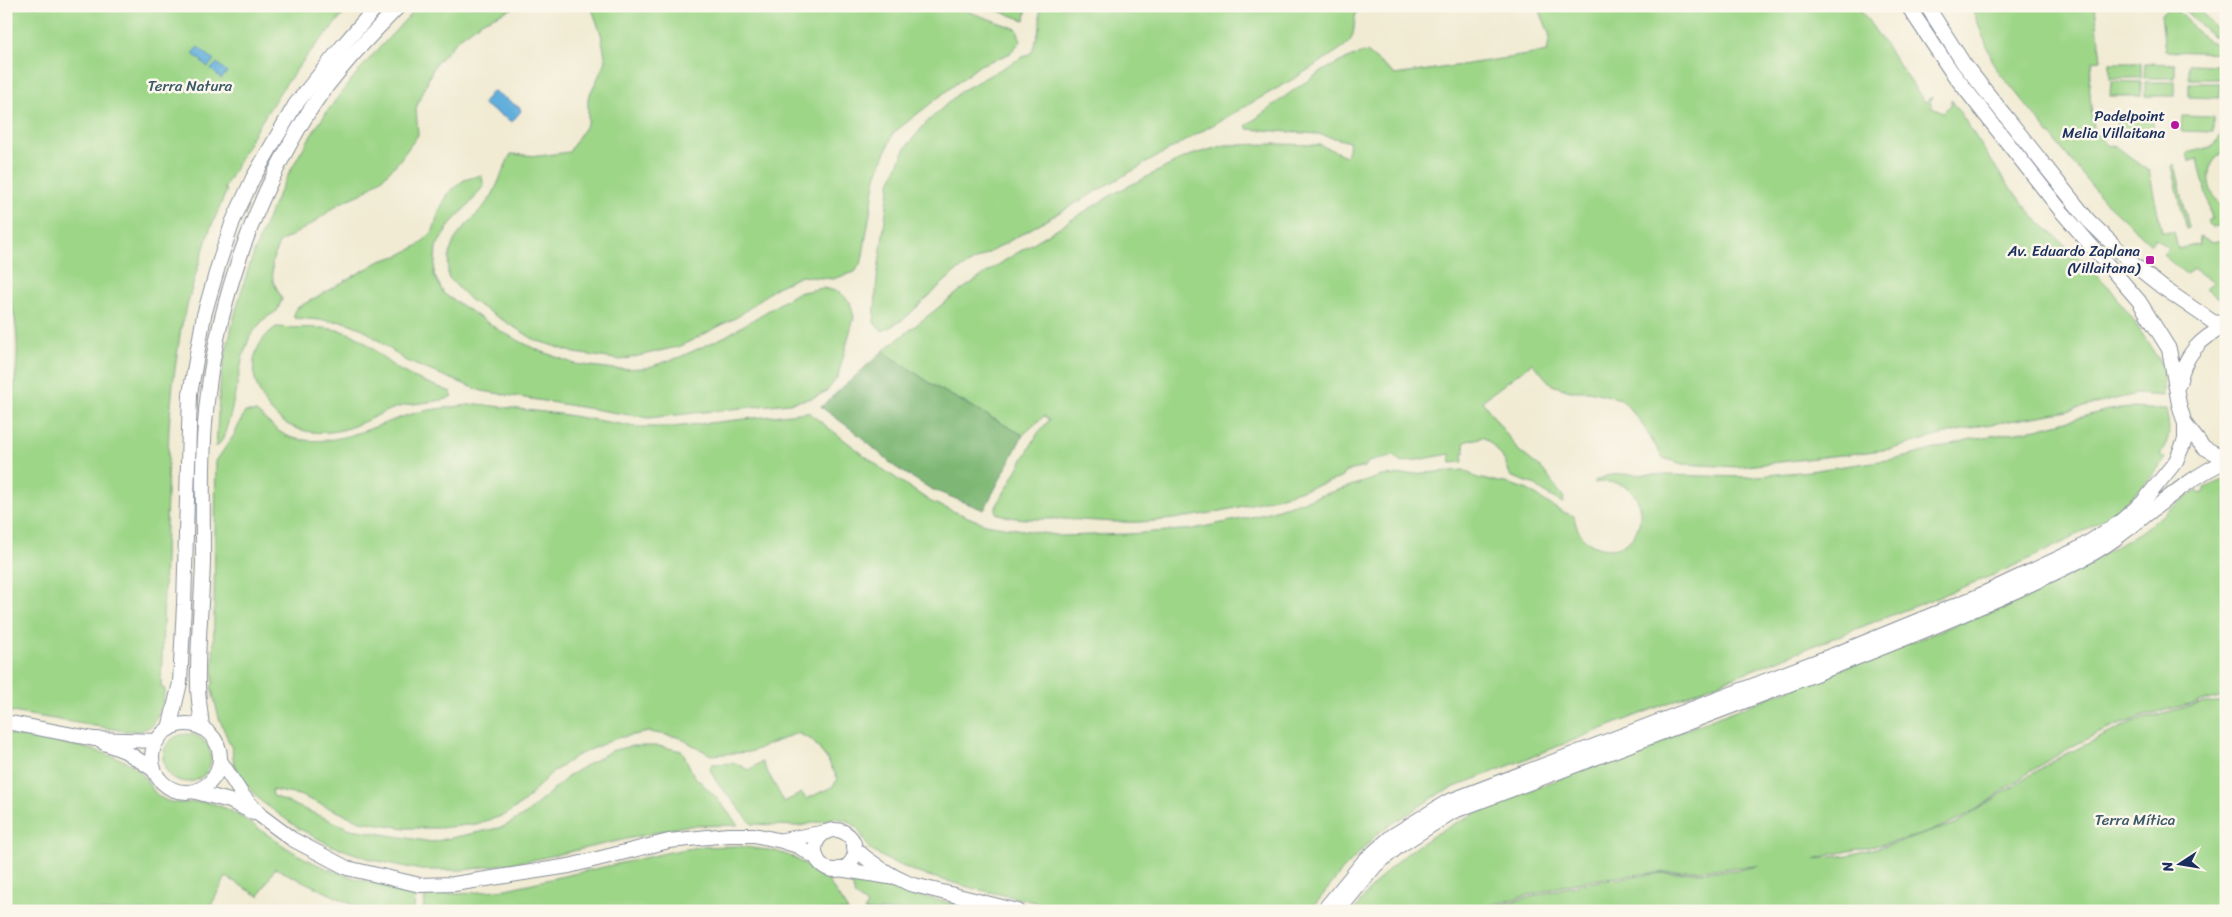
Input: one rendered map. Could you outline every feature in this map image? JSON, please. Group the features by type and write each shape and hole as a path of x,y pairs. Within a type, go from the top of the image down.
{"main road":[{"path":"168,729 180,683 190,394 204,315 219,263 233,221 253,178 295,105 377,6"},
{"path":"202,728 198,685 202,606 204,460 208,394 221,322 250,230 267,189 309,112 356,51 399,6"},
{"path":"1908,6 1951,71 2062,212 2139,301 2169,349 2179,404 2186,424 2203,447 2226,460"},
{"path":"1927,6 1964,64 2088,220 2133,264 2162,287 2213,322 2226,325"},
{"path":"2178,392 2182,370 2193,349 2209,334 2226,325"},
{"path":"1323,911 1364,861 1392,836 1447,802 1841,652 1976,597 2078,549 2116,525 2143,502 2176,461 2185,440 2186,424"},
{"path":"1338,911 1376,865 1398,846 1452,812 1836,666 1981,607 2083,559 2122,534 2192,478 2226,460"},
{"path":"6,722 94,739 157,740"},
{"path":"154,770 153,750 157,740 168,729 185,724 202,728 211,734 217,742 221,762 243,796 261,816"},
{"path":"94,739 125,751 154,770 166,786 175,791 196,792 230,801 261,816 292,839 347,868 420,884 454,884 569,866 669,841 728,835 754,835 782,840 798,846 817,858"},
{"path":"196,792 208,785 217,775 221,762"},
{"path":"782,840 835,830 846,833 854,843 854,848 851,862 840,869"},
{"path":"826,832 816,843 815,850 820,863 829,869 895,878 944,894 1018,911"},
{"path":"854,848 895,878"}],"green space":[{"name":"Terra Natura","path":"6,6 351,6 310,52 282,89 254,133 224,189 227,190 210,229 196,273 181,328 169,427 161,687 165,689 162,706 153,725 141,731 125,731 6,711 6,418 14,388 17,336 15,320 6,290"},
{"path":"419,6 518,6 483,21 458,39 434,66 416,108 418,135 399,161 384,177 361,194 340,203 312,224 279,243 272,262 273,281 282,299 277,311 264,319 250,336 243,356 231,413 223,439 216,447 222,372 232,325 260,237 278,196 299,156 323,118 351,80"},
{"path":"591,6 953,6 1017,29 1021,41 1009,54 980,65 893,133 876,177 862,261 855,272 833,279 801,276 775,288 739,316 681,346 621,360 575,353 535,340 470,300 448,277 450,251 454,242 492,196 511,154 539,156 569,152 588,122 588,98 606,61 601,34"},
{"path":"985,6 1027,6 1025,20 1021,19"},
{"path":"1040,6 1359,6 1350,41 1334,54 955,272 904,319 883,331 874,323 877,279 890,183 906,147 926,123 961,91 1032,52 1040,27"},
{"path":"1538,6 1858,6 1925,102 1932,97 1930,101 1932,107 1943,112 1951,105 1951,99 2004,180 2034,217 2109,287 2130,315 2163,369 2163,396 2136,394 2063,412 1980,426 1892,449 1738,467 1683,464 1663,458 1640,421 1621,399 1589,391 1570,391 1552,385 1532,363 1482,401 1518,450 1543,470 1564,498 1563,503 1533,484 1510,476 1500,454 1483,437 1464,442 1465,453 1462,454 1463,462 1451,463 1450,454 1401,463 1395,456 1368,462 1365,467 1345,472 1341,478 1291,493 1217,512 1192,516 1166,520 1121,522 1021,519 996,513 996,507 1038,433 1049,420 1044,416 1023,435 936,387 883,351 957,293 1004,261 1115,193 1188,156 1225,145 1275,144 1320,145 1346,156 1350,142 1318,134 1248,129 1246,126 1304,83 1334,65 1367,52 1395,75 1547,52 1550,36"},
{"path":"1971,6 2095,6 2101,60 2093,61 2089,81 2093,130 2107,145 2117,147 2149,171 2162,232 2174,232 2178,249 2200,244 2199,237 2212,242 2226,240 2226,302 2205,289 2214,283 2194,269 2186,274 2163,255 2168,248 2155,238 2151,244 2103,200 1995,67"},
{"path":"2180,6 2198,6 2207,19 2225,37 2212,36"},
{"path":"2168,8 2184,17 2207,40 2226,44 2226,53 2165,51 2161,14"},
{"path":"2110,63 2141,63 2141,78 2110,78"},
{"path":"2145,63 2175,64 2175,78 2144,78"},
{"path":"2189,64 2220,65 2220,79 2189,79"},
{"path":"2111,81 2141,82 2141,96 2110,96"},
{"path":"2145,82 2175,82 2175,96 2145,96"},
{"path":"2189,83 2220,83 2220,98 2189,97"},
{"path":"2116,115 2152,116 2152,133 2116,132"},
{"path":"2182,116 2213,117 2213,132 2181,131"},
{"path":"2226,117 2226,151 2218,156 2213,163 2209,178 2212,193 2222,208 2219,224 2213,227 2207,221 2212,219 2198,159 2189,161 2187,153 2214,146 2223,131"},
{"path":"2175,164 2189,228 2186,229 2172,166"},
{"path":"481,175 484,185 473,200 451,223 436,247 434,275 444,294 502,332 535,349 575,364 615,369 646,368 680,357 726,336 797,293 823,288 840,292 850,302 854,317 838,376 827,391 812,398 789,403 648,418 482,391 406,361 363,329 345,322 294,318 297,308 380,261 400,255 419,245 433,231 439,211 449,192 464,180"},
{"path":"276,327 320,328 337,330 353,335 368,344 401,371 451,392 452,396 447,399 395,408 342,430 312,432 299,429 287,424 267,406 260,394 255,379 254,363 257,349 265,337"},
{"path":"883,351 936,387 1023,435 984,510 931,489 895,467 854,431 821,407"},
{"path":"477,404 560,414 637,427 673,427 808,412 881,468 931,502 985,524 1061,536 1128,534 1193,529 1256,516 1382,476 1464,470 1477,478 1510,484 1528,490 1560,511 1574,516 1580,534 1590,544 1613,549 1627,543 1636,532 1640,518 1638,503 1631,491 1616,483 1595,483 1595,481 1606,476 1620,474 1747,477 1809,471 1902,458 1971,439 2037,429 2108,410 2131,408 2166,410 2169,428 2168,438 2160,455 2165,458 2149,479 2131,497 2090,528 1996,574 1442,792 1378,833 1342,871 1310,911 1075,911 972,888 918,873 870,850 857,827 848,821 836,818 799,826 752,824 716,781 710,769 712,764 736,763 748,770 762,762 784,802 802,793 806,799 832,787 838,779 827,759 812,740 797,733 750,752 711,755 678,737 649,732 617,738 576,756 549,775 524,802 505,815 476,824 440,828 405,828 360,821 299,795 272,790 273,796 351,829 432,842 503,827 526,814 571,774 611,751 631,746 659,746 682,751 694,776 715,796 738,825 685,826 528,861 464,870 421,870 373,860 330,845 298,828 262,802 243,781 234,764 232,749 219,718 211,686 213,684 216,461 234,435 245,412 256,412 285,435 312,441 341,438 356,434 420,412"},
{"name":"Terra Mítica","path":"2226,479 2226,696 2149,715 2093,736 2045,762 1956,821 1914,837 1814,859 1849,855 1903,841 1955,824 2054,760 2132,722 2196,704 2226,701 2226,911 1476,911 1584,883 1655,874 1735,870 1759,866 1639,874 1583,881 1468,911 1354,911 1384,874 1400,859 1452,825 1495,804 1947,628 2067,577 2140,532 2196,490 2202,493 2205,492 2205,488"},
{"path":"6,734 73,745 124,761 135,767 156,793 165,800 176,803 205,802 219,806 240,817 292,851 321,866 367,881 415,891 414,911 366,911 275,868 259,896 226,877 208,911 6,911"},
{"path":"187,734 196,736 204,741 209,749 211,758 209,767 204,775 196,780 187,782 178,780 170,775 165,767 163,758 165,749 170,741 178,736"},
{"path":"736,846 776,851 795,858 828,881 848,911 423,911 426,892 460,894 506,889 670,852 698,847"},
{"path":"851,880 983,911 864,911 867,905 855,896"}],"water":[{"path":"198,47 214,60 208,67 193,54"},
{"path":"217,63 227,72 221,79 211,69"},
{"path":"494,91 520,108 521,111 512,122 484,105 491,92"}],"place":[{"name":"Padelpoint Melia Villaitana","path":"2175,125"},
{"name":"Av. Eduardo Zaplana (Villaitana)","path":"2150,260"}]}
